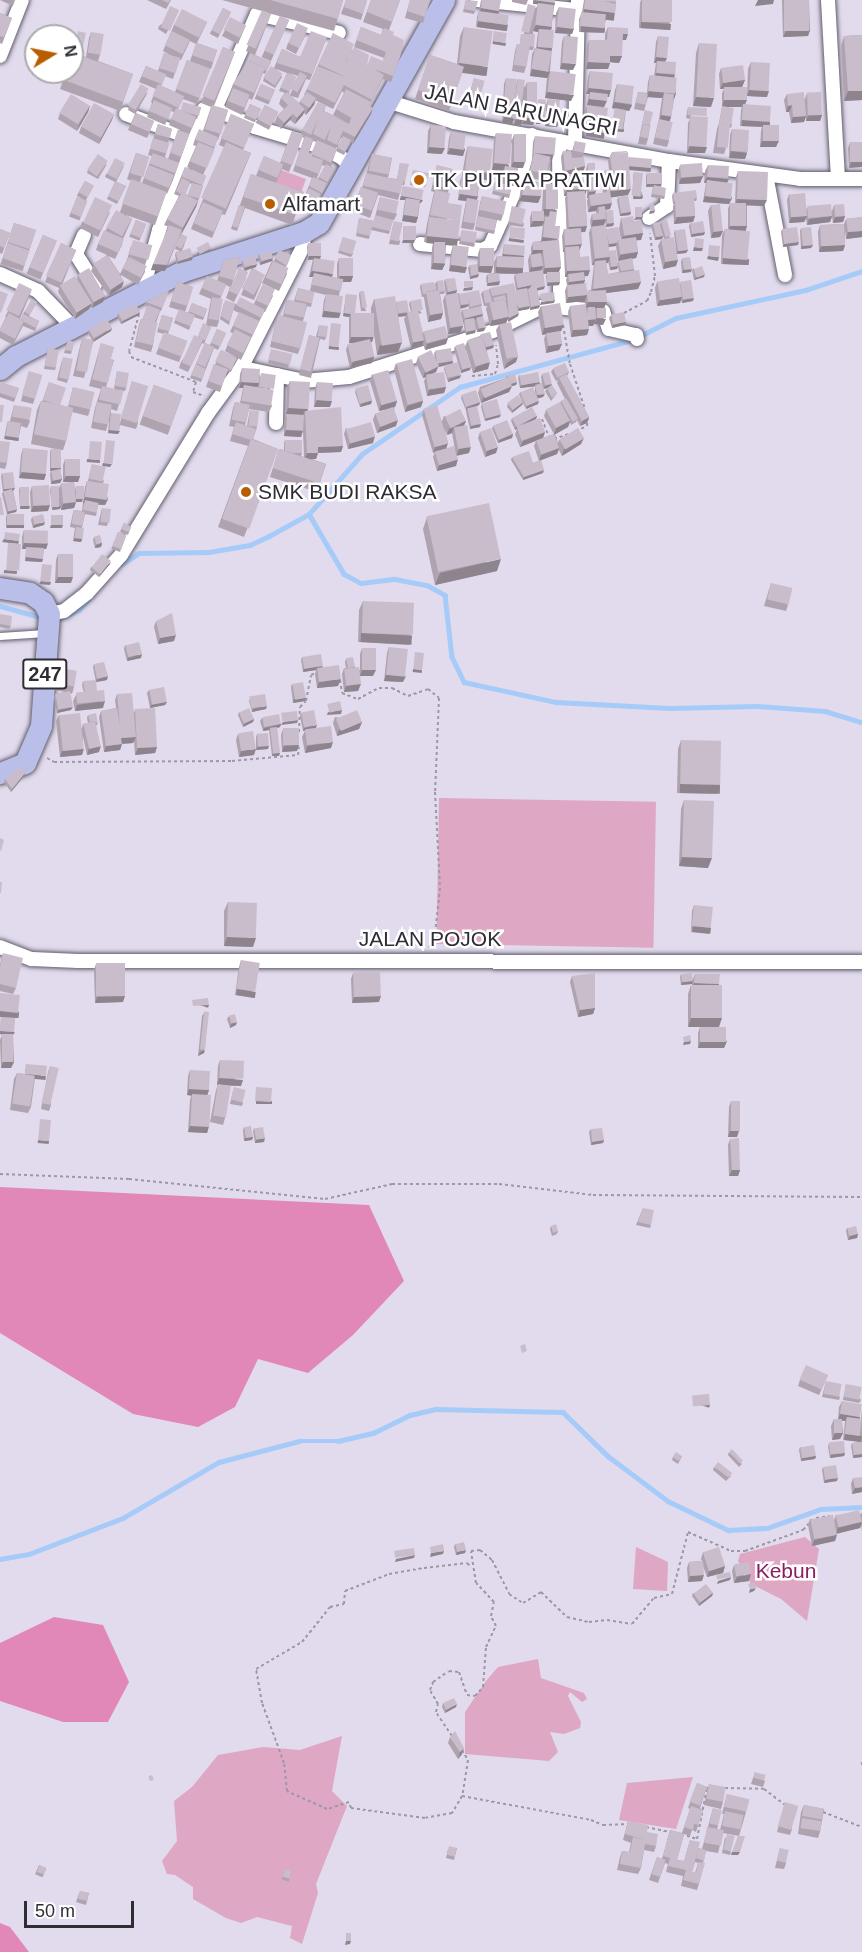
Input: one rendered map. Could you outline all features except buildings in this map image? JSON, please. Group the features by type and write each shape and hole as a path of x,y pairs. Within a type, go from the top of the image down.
{"main road":[{"path":"0,369 16,356 183,271 304,232 319,223 444,0"},
{"path":"0,588 30,592 43,602 48,623"},
{"name":"247","path":"31,755 41,726 48,623"},
{"path":"0,774 26,762 31,755"}],"street":[{"path":"0,56 22,0"},
{"path":"477,0 578,5 575,144"},
{"path":"828,0 838,177"},
{"path":"215,109 257,14 339,33"},
{"name":"JALAN BARUNAGRI","path":"387,101 454,122 669,161 766,175 862,179"},
{"path":"142,293 191,138 202,112 215,109 255,127 318,146 341,157 351,168"},
{"path":"126,114 191,138"},
{"path":"420,244 482,250 490,246 518,184 532,135"},
{"path":"559,141 560,304"},
{"path":"649,218 667,207 669,161"},
{"path":"766,175 784,275"},
{"path":"48,623 87,593 121,555 208,413 242,368 303,247 304,232"},
{"path":"84,235 76,256 110,309"},
{"path":"0,274 38,291 73,327"},
{"path":"242,368 304,381 349,377 493,330 543,307 560,304 565,308 603,311 609,329 636,335 637,339"},
{"path":"276,423 277,375"},
{"name":"JALAN POJOK","path":"0,947 33,959 78,962 423,960 862,962"}],"lane":[{"path":"0,636 48,623"}],"path":[{"path":"606,317 647,301 651,292 655,276 649,218"},
{"path":"142,293 142,304 129,351 131,357 196,382 193,392 207,399 208,413"},
{"path":"542,419 552,439 589,422 570,364 560,304"},
{"path":"472,376 486,377 498,369 493,330"},
{"path":"31,755 40,753 54,762 232,760 298,755 300,707 306,701 311,675 320,671"},
{"path":"338,671 342,693 358,699 379,688 392,688 408,696 428,689 439,698 435,792 440,888 435,934 423,960"},
{"path":"0,1174 129,1179 325,1199 392,1184 499,1184 593,1196 862,1197"},
{"path":"457,1741 436,1712 438,1704 430,1690 433,1682 449,1671 459,1672 467,1695 475,1696 483,1687 486,1647 496,1626 491,1616 494,1602 481,1593 472,1569 471,1551 480,1551 492,1560 509,1594 523,1603 541,1592 567,1617 589,1622 607,1620 632,1624 654,1598 672,1594 688,1532 731,1551 745,1551 803,1530 813,1519 840,1515"},
{"path":"461,1748 468,1760 462,1796 452,1813 425,1818 351,1808 349,1802 327,1809 287,1791 284,1763 261,1703 256,1669 302,1642 330,1607 344,1604 345,1591 389,1574 466,1563 472,1569"},
{"path":"862,1762 862,1768"},
{"path":"462,1796 591,1820 603,1825 635,1824 697,1839 707,1788 764,1789 781,1805 796,1806"},
{"path":"820,1811 862,1827"}],"green space":[{"path":"281,170 306,179 299,198 275,184"},
{"path":"439,798 656,802 653,948 436,944"},
{"name":"Kebun","path":"805,1537 819,1549 807,1621 781,1599 751,1584 738,1561 740,1554"},
{"path":"636,1547 668,1562 667,1591 633,1589"},
{"path":"538,1659 541,1678 584,1693 587,1699 582,1702 570,1692 568,1696 581,1722 580,1728 564,1734 550,1732 558,1752 549,1761 465,1754 465,1712 486,1681 498,1667"},
{"path":"342,1736 332,1791 347,1806 316,1884 318,1893 302,1944 290,1938 292,1926 257,1917 241,1923 226,1918 193,1899 193,1887 175,1875 167,1874 162,1861 177,1841 174,1801 192,1787 218,1755 263,1747 300,1750"},
{"path":"693,1777 676,1829 619,1820 627,1783"}],"shaded area":[{"path":"0,1187 369,1205 404,1281 353,1335 308,1373 258,1359 235,1407 198,1427 133,1414 0,1333"},
{"path":"54,1617 103,1625 129,1682 108,1722 63,1722 0,1701 0,1643"},
{"path":"0,1923 10,1927 29,1952 0,1952"}],"waterway":[{"path":"122,564 139,553 209,552 250,545 269,536 309,514 362,454 460,387 632,340 676,318 806,290 862,271"},
{"path":"309,514 344,574 361,583 395,579 427,585 445,595 452,657 464,682 556,702 669,708 757,706 825,711 862,722"},
{"path":"55,621 79,610 89,599"},
{"path":"0,606 44,618"},
{"path":"0,1559 29,1554 123,1518 219,1462 299,1441 338,1441 373,1433 410,1415 436,1409 563,1412 608,1456 668,1501 728,1530 767,1528 821,1509 862,1507"}],"place":[{"name":"TK PUTRA PRATIWI","path":"419,180"},
{"name":"Alfamart","path":"270,204"},
{"name":"SMK BUDI RAKSA","path":"246,492"}]}
